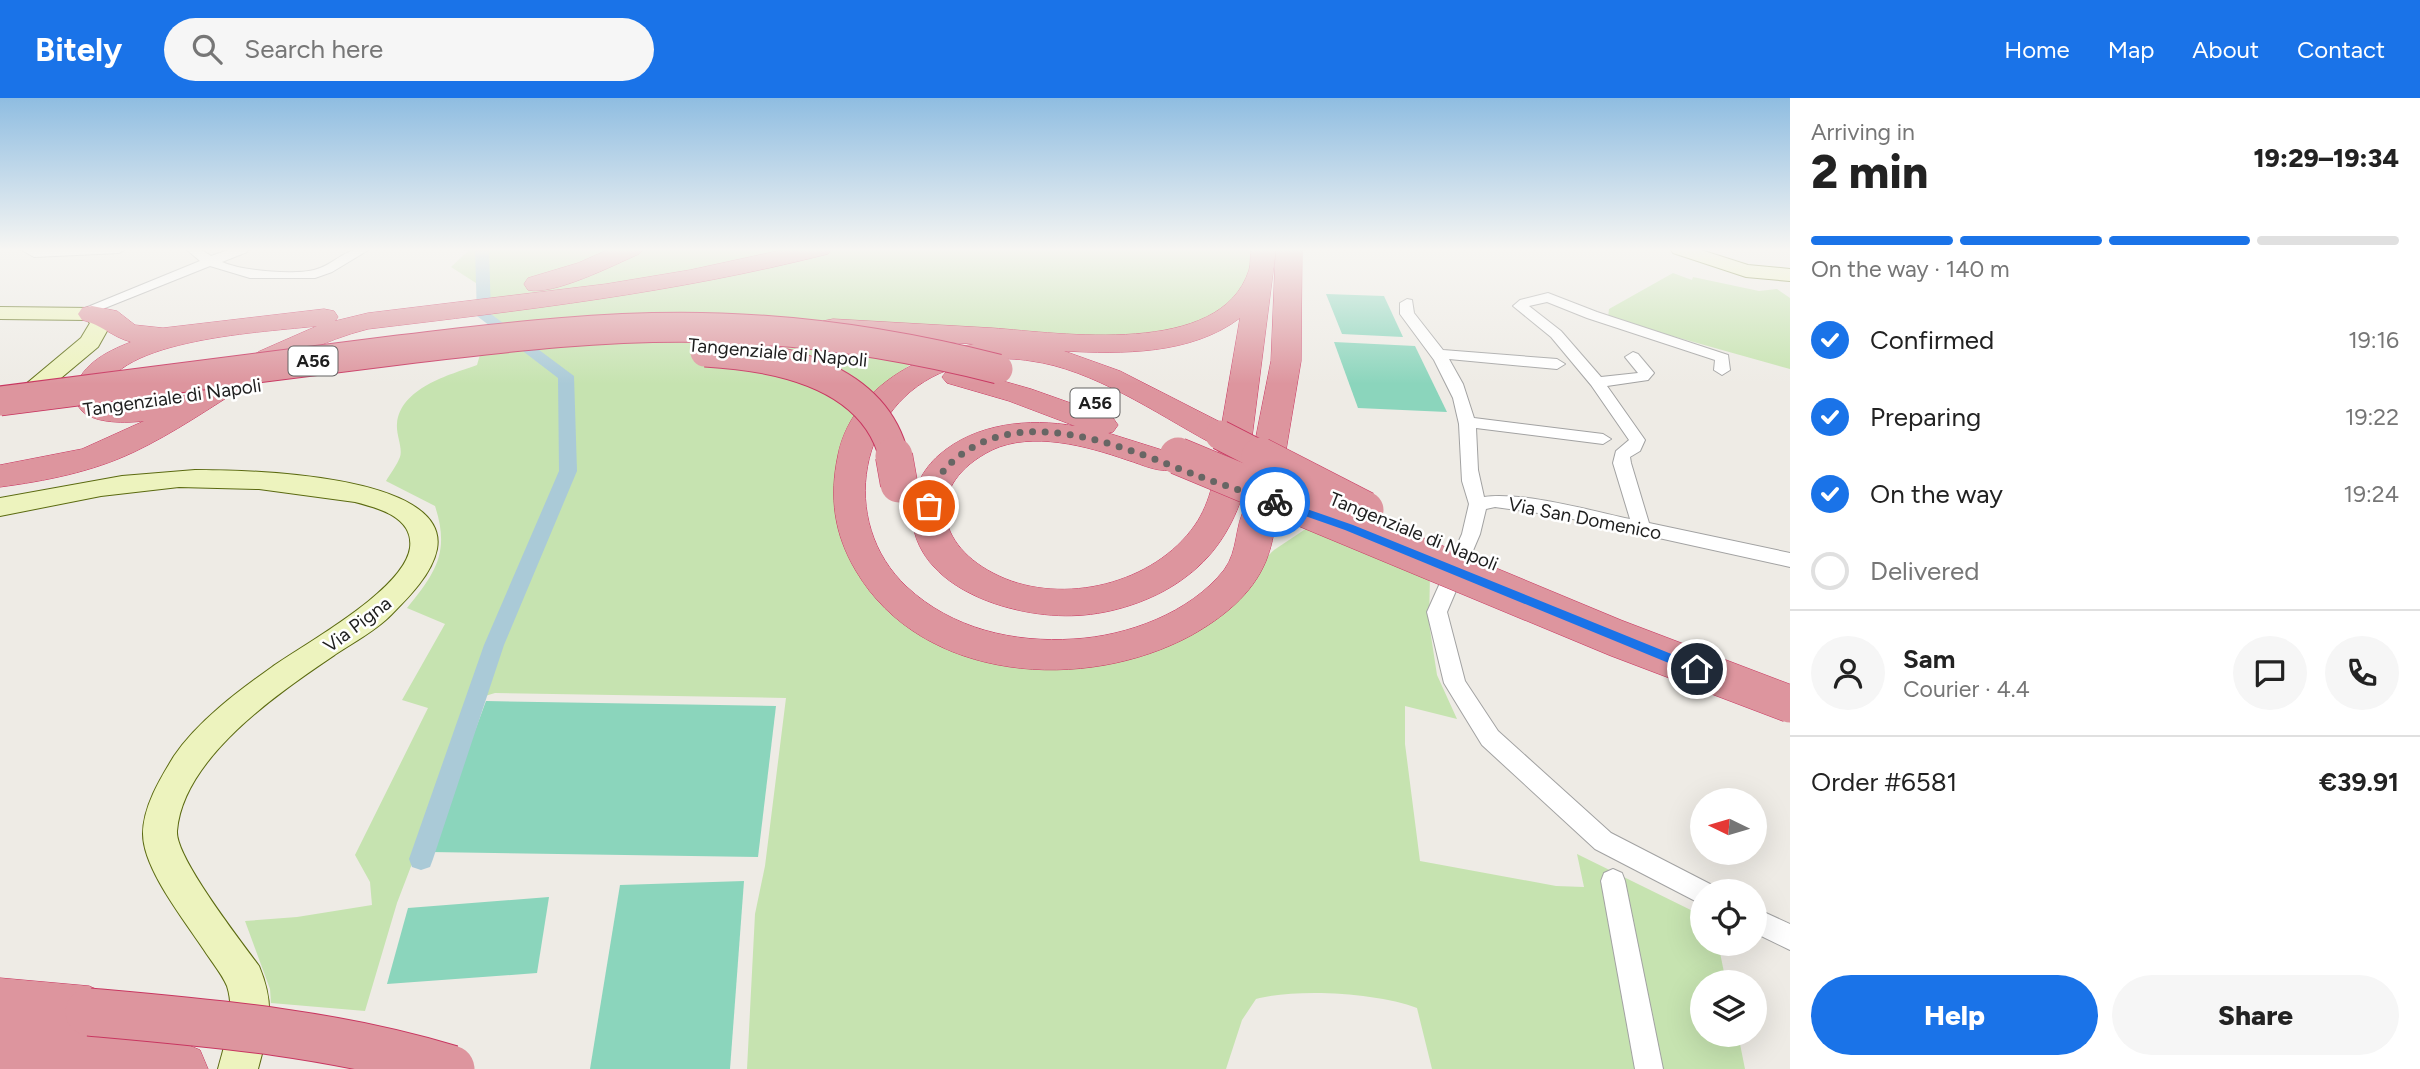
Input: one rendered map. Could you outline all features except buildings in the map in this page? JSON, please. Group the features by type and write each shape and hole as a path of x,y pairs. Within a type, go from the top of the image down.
{"highway":[{"path":"409,307 462,294"},
{"path":"86,314 107,317 120,329 130,333 163,336 409,307 491,294"},
{"path":"449,311 528,294"},
{"path":"0,476 59,467 100,454 148,432 280,350 327,330 368,321 578,294"},
{"path":"626,328 705,323 773,323 1110,344 1180,335 1225,317 1248,294"},
{"path":"1188,448 1114,444 1069,435 1033,433 989,440 975,445 952,461 935,481 929,506 932,533 948,558 974,579 1008,595 1048,602 1089,601 1110,597 1147,583 1181,562 1196,547 1219,514 1233,468 1241,388 1256,294"},
{"path":"1188,448 1090,370 1058,357 1002,350 946,359 909,375 872,411 862,429 850,465 848,487 853,527 861,549 882,583 912,613 934,626 1000,650 1025,655 1068,656 1110,650 1141,641 1185,622 1215,601 1239,574 1252,553 1286,361 1286,294"},
{"name":"Tangenziale di Napoli","path":"0,401 452,344 626,328 730,328 839,336 913,348 998,369 1066,391 1616,638 1790,704"},
{"path":"196,333 141,348 108,365 94,377 88,389 90,402 94,406 115,412 150,411 196,397 231,381"},
{"name":"Tangenziale di Napoli","path":"0,420 451,361 593,347 703,344 806,350 880,360 957,377 1188,448"},
{"path":"593,347 751,355 799,367 824,378 856,400 880,424 890,442 910,537 927,567 940,579 974,601 1011,615 1051,621 1110,618 1164,599 1208,569 1258,514"},
{"name":"Tangenziale di Napoli","path":"1362,522 1790,678"},
{"path":"0,1004 320,1036 370,1046 451,1069"},
{"path":"0,1048 181,1069"}],"main road":[{"path":"0,315 86,314 101,322 95,337 35,390 0,414"},
{"name":"Via Pigna","path":"0,507 137,482 227,480 320,487 370,495 405,509 420,526 423,537 417,563 396,595 231,717 196,753 168,796 160,832 170,866 245,980 251,1021 238,1069"}],"street":[{"path":"86,314 131,294"},
{"path":"1641,527 1622,463 1622,455 1634,447 1637,440 1597,382 1556,334 1520,306 1548,297 1592,316 1723,358 1722,370"},
{"path":"1407,303 1407,314 1440,354 1451,372 1466,413 1469,475 1478,504 1471,534 1437,612 1455,683 1490,738 1603,841 1690,885"},
{"path":"1440,354 1556,364"},
{"path":"1597,382 1643,377 1646,373 1633,357"},
{"path":"1466,422 1603,439"},
{"name":"Via San Domenico","path":"1478,504 1495,501 1534,506 1790,560"},
{"path":"1613,881 1649,1069"},
{"path":"1767,926 1790,937"}],"green space":[{"path":"482,294 1239,294 1235,301 1203,323 1163,334 942,339 892,379 845,526 932,632 1117,661 1256,567 1274,550 1310,526 1430,575 1429,623 1437,675 1457,719 1405,706 1405,744 1420,861 1556,886 1584,887 1577,854 1690,910 1690,956 1721,956 1724,970 1690,970 1690,1047 1741,1047 1745,1069 1432,1069 1417,1008 1381,999 1315,993 1256,999 1242,1020 1226,1069 747,1069 755,914 765,866 786,698 495,693 475,699 397,903 365,1011 271,1003 270,989 245,921 297,917 372,905 370,882 355,855 428,708 402,700 445,624 407,608 433,572 438,561 441,536 435,506 386,481 400,457 397,424 400,412 416,392 453,373 477,365 492,313"},
{"path":"1326,294 1384,296 1403,337 1342,334"},
{"path":"1635,294 1785,294 1790,298 1790,369 1608,318 1609,309"},
{"path":"1334,342 1415,346 1447,412 1358,408"},
{"path":"486,701 776,706 758,857 430,852"},
{"path":"744,881 730,1069 590,1069 620,885"},
{"path":"549,897 537,973 387,984 408,908"}],"waterway":[{"path":"421,859 494,645 568,471 566,376 484,316 483,294"}],"way so far":[{"path":"929,506 935,481 943,470 975,445 1004,436 1049,433 1122,446 1275,502"}],"route":[{"path":"1275,502 1349,527 1697,669"}]}
